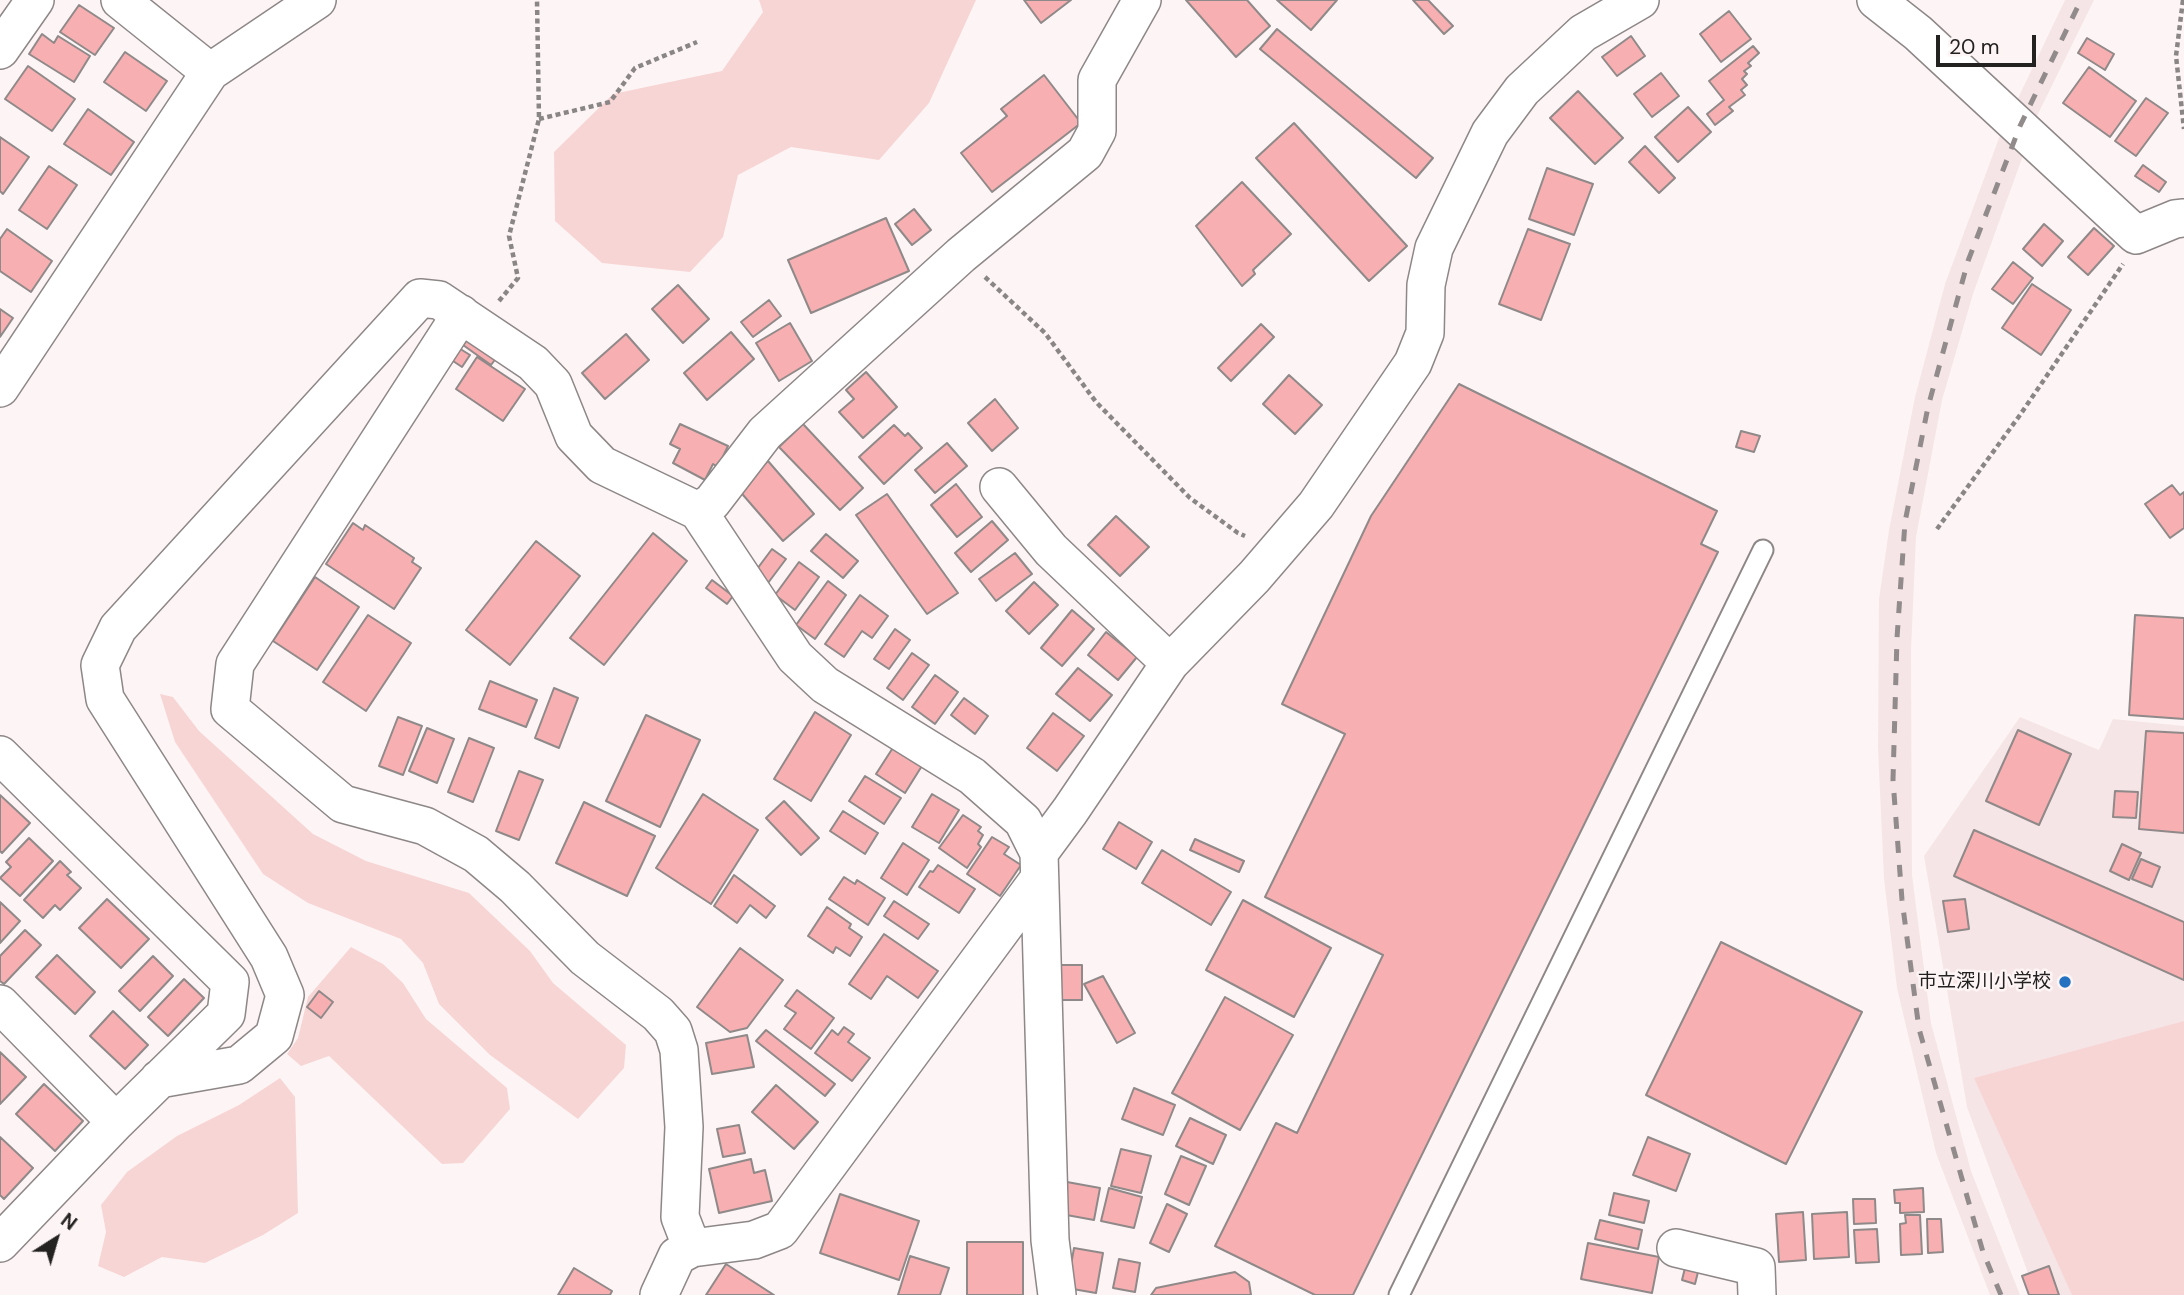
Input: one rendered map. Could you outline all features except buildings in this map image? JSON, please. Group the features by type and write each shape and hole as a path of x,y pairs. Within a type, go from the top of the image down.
{"street":[{"path":"0,50 34,0"},
{"path":"120,0 210,72"},
{"path":"0,388 210,72 317,0"},
{"path":"698,511 712,502 765,433 961,256 1085,153 1097,131 1097,80 1142,0"},
{"path":"659,1295 677,1256 692,1248 754,1240 780,1230 1039,866 1070,811 1170,663 1280,549 1316,505 1413,363 1424,333 1426,285 1434,248 1490,133 1522,90 1583,33 1640,0"},
{"path":"1875,0 1918,33 2136,235 2184,218"},
{"path":"159,1079 239,1065 274,1036 285,995 269,957 105,699 100,665 118,628 420,298 439,300 533,363 553,384 574,436 602,466 698,511 796,657 825,685 972,776 1023,821 1039,866 1050,1240 1057,1295"},
{"path":"470,321 235,664 230,709 343,804 425,826 476,854 514,887 585,958 658,1014 673,1031 679,1050 684,1127 680,1217 692,1248"},
{"path":"999,487 1051,550 1170,663"},
{"path":"0,755 230,982 226,1014 116,1122 0,1243"},
{"path":"0,1004 116,1122"},
{"path":"1676,1248 1756,1267 1757,1295"}],"lane":[{"path":"1399,1295 1763,550"}],"path":[{"path":"470,321 518,278 509,236 539,119 537,0"},
{"path":"2183,0 2176,56 2184,129"},
{"path":"539,119 610,102 635,68 697,42"},
{"path":"1937,529 2028,404 2127,258 2136,235"},
{"path":"961,256 1045,332 1096,402 1190,498 1238,533 1280,549"}],"shaded area":[{"path":"759,0 976,0 929,103 879,160 791,147 738,175 723,237 690,272 602,263 555,221 554,152 613,94 722,71 763,12"},
{"path":"2065,0 2094,0 2038,114 1973,294 1942,400 1916,537 1911,651 1912,875 1931,1023 1971,1171 2020,1295 1990,1295 1936,1153 1897,988 1884,879 1878,749 1879,599 1889,530 1915,397 1945,284 1999,138"},
{"path":"160,694 173,697 199,731 313,834 366,861 469,893 530,951 553,983 626,1045 624,1068 578,1119 490,1055 439,1004 423,963 401,939 308,903 263,874 175,742"},
{"name":"市立深川小学校","path":"2020,717 2099,750 2113,719 2184,726 2184,1295 2036,1295 1967,1107 1924,856"},
{"path":"351,947 383,964 403,983 426,1019 507,1088 510,1109 463,1163 442,1164 329,1056 301,1066 287,1054 298,1038 308,997"},
{"path":"2184,1021 2184,1295 2072,1295 1974,1078"},
{"path":"280,1078 295,1097 298,1213 263,1235 205,1263 162,1257 124,1277 98,1266 106,1232 101,1205 127,1172 177,1136 239,1105"}],"railway":[{"path":"2001,1295 1983,1252 1919,1029 1902,900 1893,780 1897,638 1905,522 1928,407 1968,261 2020,126 2081,0"}],"place":[{"name":"市立深川小学校","path":"2065,982"}]}
